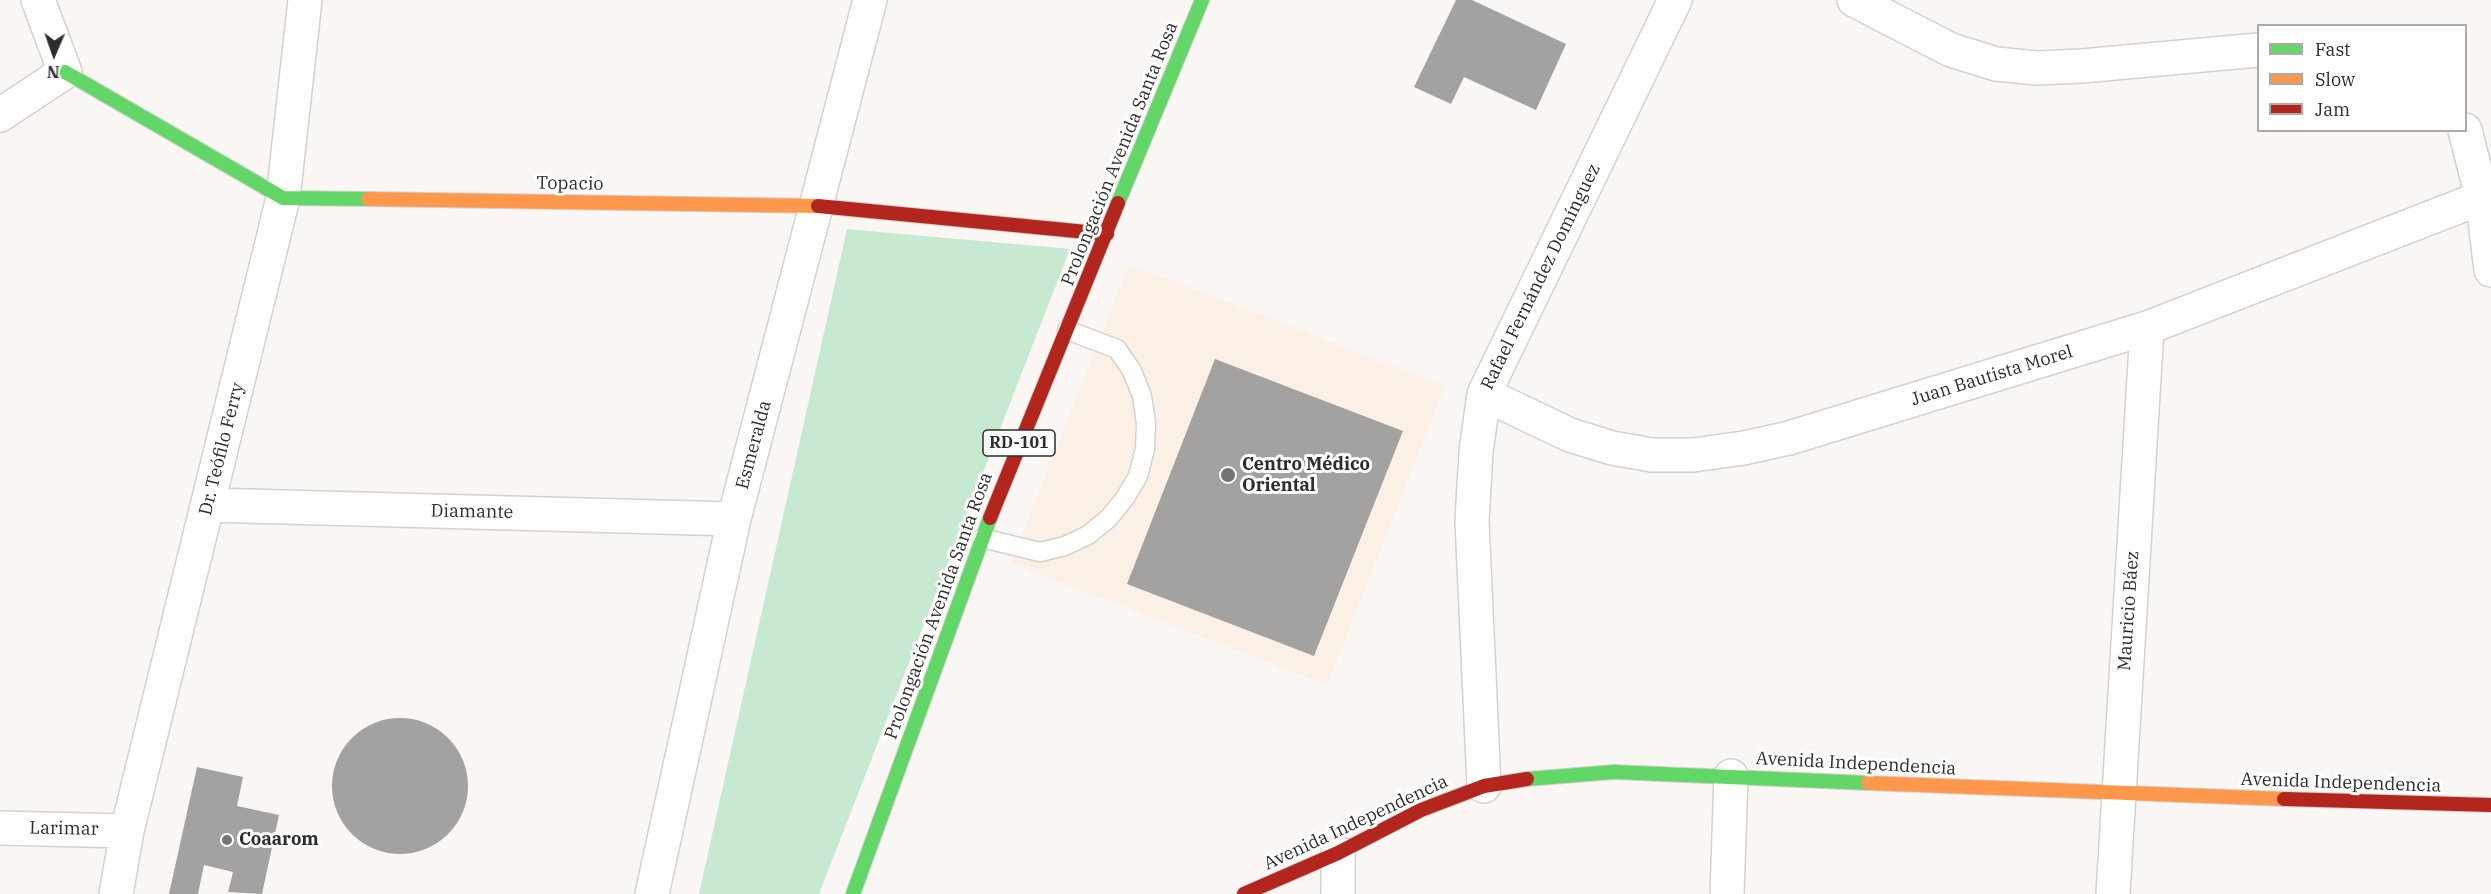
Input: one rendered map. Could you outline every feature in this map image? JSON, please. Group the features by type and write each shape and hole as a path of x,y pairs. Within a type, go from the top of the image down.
{"street":[{"path":"0,115 65,72 38,0"},
{"name":"Dr. Teófilo Ferry","path":"116,894 127,831 209,506 283,198 305,0"},
{"name":"Esmeralda","path":"652,894 734,519 870,0"},
{"name":"Prolongación Avenida Santa Rosa","path":"853,894 982,538 1202,0"},
{"name":"Rafael Fernández Domínguez","path":"1484,786 1472,521 1476,452 1484,394 1675,0"},
{"path":"1854,0 1951,50 1996,64 2037,68 2082,66 2257,50"},
{"name":"Topacio","path":"65,72 283,198 817,206 1107,234"},
{"path":"2466,132 2486,195 2491,270"},
{"name":"Juan Bautista Morel","path":"1484,394 1570,435 1612,448 1652,455 1693,455 1789,438 2147,328 2486,195"},
{"name":"Mauricio Báez","path":"2113,894 2117,794 2147,328"},
{"name":"Diamante","path":"209,506 734,519"},
{"name":"Avenida Independencia","path":"1244,894 1338,853 1421,810 1484,786 1555,775 1614,772 2117,794 2491,805"},
{"path":"1726,894 1731,776"},
{"name":"Larimar","path":"0,828 127,831"},
{"path":"1338,853 1338,894"}],"lane":[{"path":"982,538 1040,552 1065,546 1088,535 1109,518 1125,498 1137,476 1145,449 1146,423 1142,396 1132,371 1117,349 1067,330"}],"shaded area":[{"name":"Centro Médico Oriental","path":"1129,264 1445,386 1327,685 1011,563"}],"green space":[{"path":"847,229 1070,249 819,894 699,894"}],"building":[{"path":"1456,0 1472,0 1566,44 1536,110 1464,77 1451,104 1414,87"},
{"path":"1215,359 1403,431 1314,656 1127,584"},
{"path":"400,718 426,723 448,738 463,760 468,786 463,812 448,834 426,849 400,854 374,849 352,834 337,812 332,786 337,760 352,738 374,723"},
{"name":"Coaarom","path":"197,767 243,777 237,806 279,815 262,894 228,892 233,872 204,865 198,894 169,894"}],"traffic: fast":[{"path":"1118,203 1202,0"},
{"path":"65,72 283,198 368,199"},
{"path":"853,894 990,518"},
{"path":"1527,779 1614,772 1868,783"}],"traffic: slow":[{"path":"368,199 818,206"},
{"path":"1868,783 2284,799"}],"traffic: jam":[{"path":"990,518 1118,203"},
{"path":"818,206 1107,234"},
{"path":"1244,894 1338,853 1421,810 1484,786 1527,779"},
{"path":"2284,799 2491,805"}],"place":[{"name":"Centro Médico Oriental","path":"1228,475"},
{"name":"Coaarom","path":"227,840"}]}
